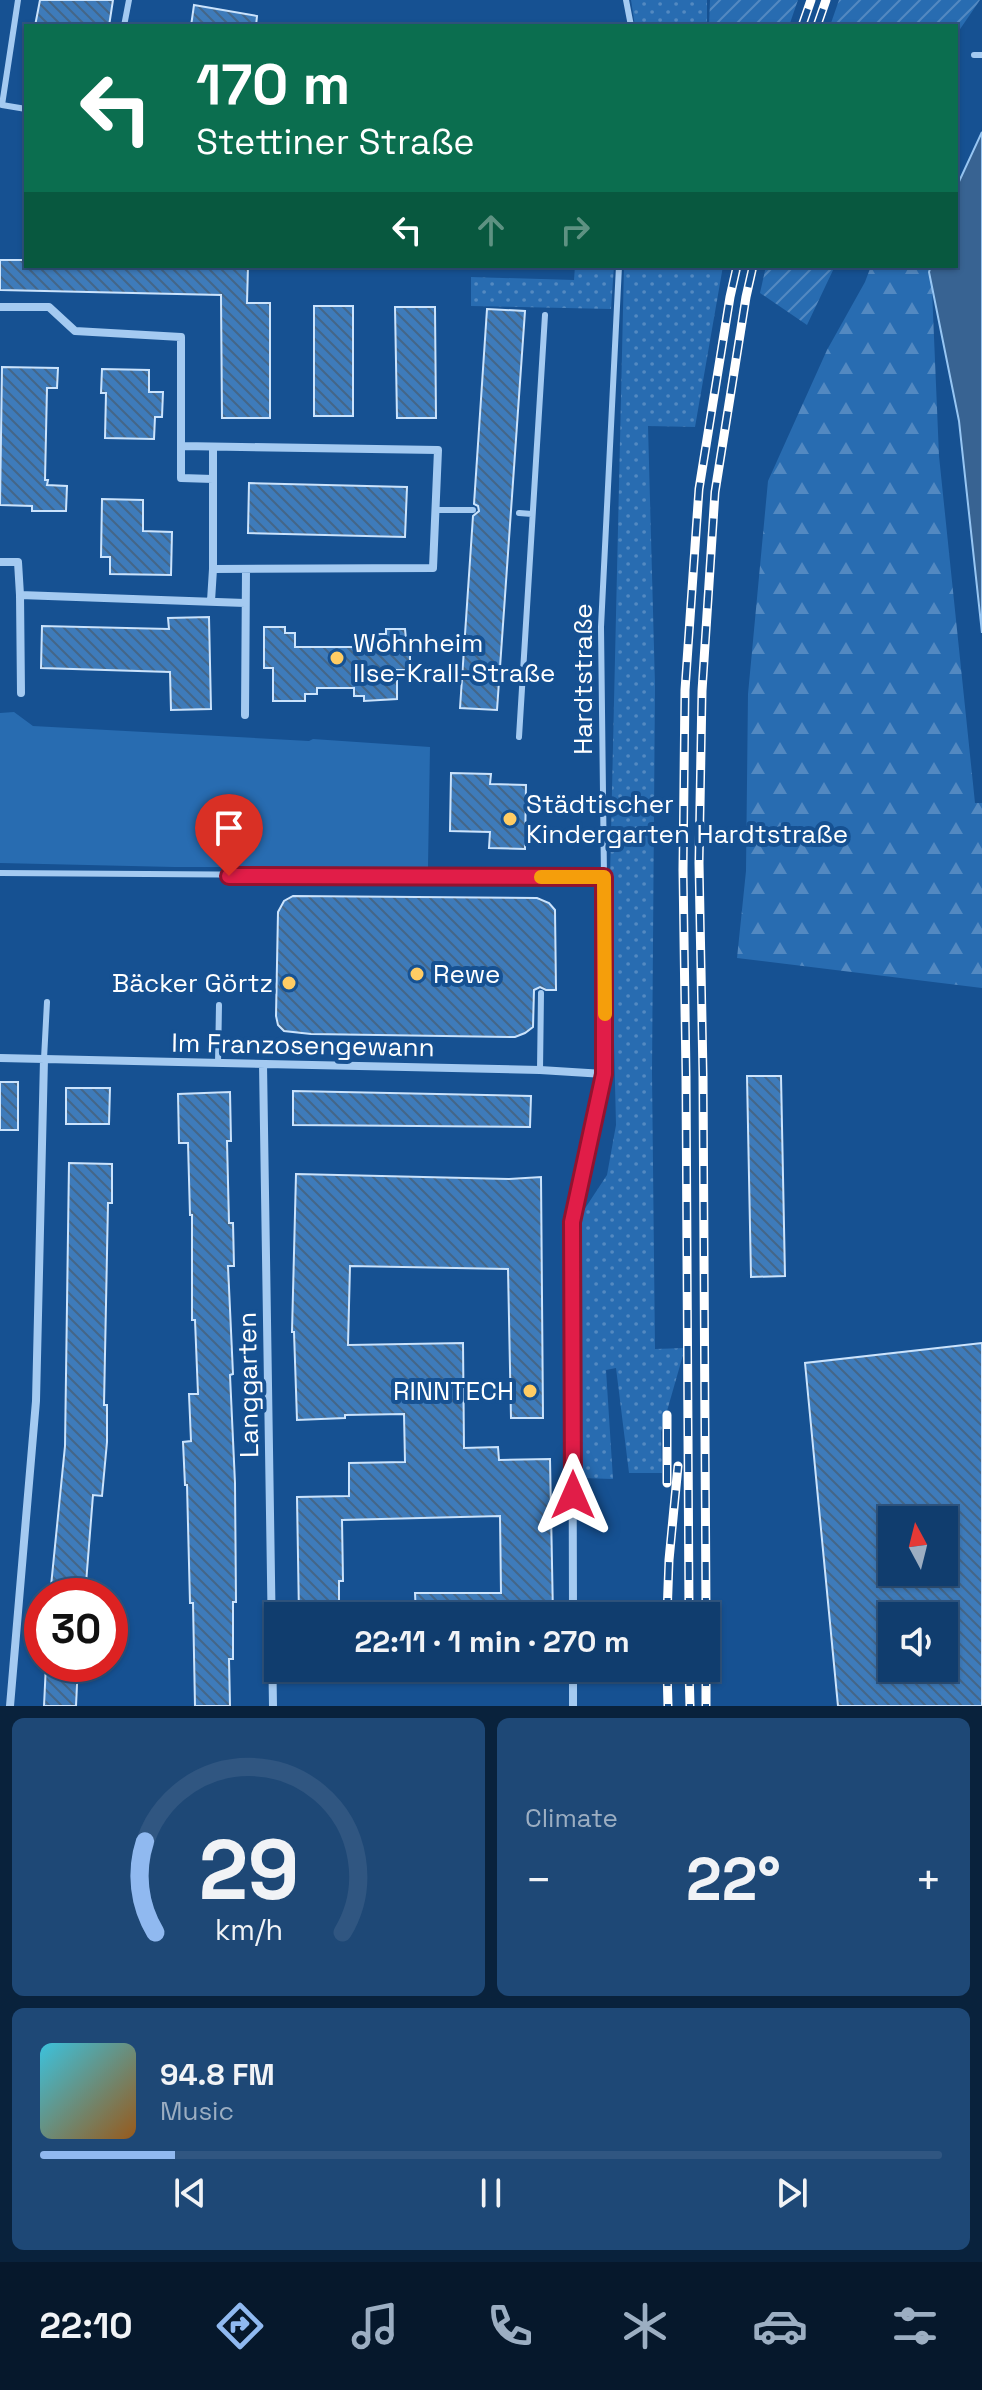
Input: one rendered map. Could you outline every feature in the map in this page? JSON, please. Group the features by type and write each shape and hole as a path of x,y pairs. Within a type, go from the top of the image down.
{"street":[{"path":"0,307 49,307 75,331 181,337 181,478 213,479"},
{"path":"182,446 438,450 433,568 213,569"},
{"path":"211,601 213,448"},
{"path":"0,562 18,562 21,693"},
{"path":"245,715 246,570"},
{"path":"20,595 245,603"},
{"name":"Hardtstraße","path":"573,1602 572,1222 604,1074 604,877"},
{"name":"Im Franzosengewann","path":"0,1058 604,1074"},
{"path":"10,1706 36,1401 44,1059"},
{"name":"Langgarten","path":"263,1064 273,1706"},
{"path":"573,1682 573,1706"}],"lane":[{"path":"18,0 2,105 24,109"},
{"path":"124,24 129,0"},
{"path":"626,0 631,24"},
{"path":"974,55 982,55"},
{"name":"Hardtstraße","path":"604,877 601,627 619,268"},
{"path":"519,737 545,315"},
{"path":"436,510 473,510"},
{"path":"519,513 532,514"},
{"path":"0,873 604,877"},
{"path":"540,1070 541,993"},
{"path":"44,1059 47,1002"},
{"path":"218,1063 219,1005"}],"green space":[{"path":"631,0 707,0 707,24 635,24"},
{"path":"710,0 798,0 790,24 709,24"},
{"path":"839,0 980,0 958,32 958,24 831,24"},
{"path":"575,268 614,268 611,309 471,306 471,277 574,280"},
{"path":"624,268 723,268 695,427 648,426 655,685 652,1073 655,1349 685,1348 661,1432 662,1473 629,1473 616,1368 606,1370 613,1479 581,1478 576,1222 607,1175 616,1125 610,877"},
{"path":"766,268 834,268 807,325 760,293"},
{"path":"870,268 931,268 939,456 975,803 982,803 982,988 737,958 746,871 748,694 768,481 827,350"},
{"path":"14,712 33,726 430,747 428,867 0,863 0,713"}],"shaded area":[{"path":"982,132 982,633 959,421 929,272 930,268 958,268 958,184"}],"building":[{"path":"40,0 113,0 109,24 35,24"},
{"path":"194,5 257,16 256,24 191,24"},
{"path":"0,260 24,260 24,268 248,268 247,303 270,303 270,418 222,418 221,295 0,290"},
{"path":"314,306 353,306 353,416 314,416"},
{"path":"395,307 435,307 436,418 397,418"},
{"path":"487,309 525,311 497,710 460,708 473,516 479,511 474,504"},
{"path":"2,367 58,368 57,388 47,388 45,480 48,480 47,485 67,486 66,511 32,511 32,506 0,505"},
{"path":"102,369 149,370 149,392 163,392 162,417 155,417 154,439 105,438 106,393 101,393"},
{"path":"249,483 407,487 405,537 248,533"},
{"path":"102,499 143,500 143,531 172,532 171,575 110,574 110,557 101,557"},
{"path":"209,617 211,709 171,710 170,672 41,668 42,626 169,629 168,618"},
{"name":"Wohnheim Ilse-Krall-Straße","path":"264,627 285,627 285,633 295,633 295,647 375,647 375,634 386,634 386,629 405,629 406,639 410,639 410,670 397,670 397,699 364,701 364,696 354,696 354,688 317,688 317,694 305,694 305,701 273,701 273,668 264,668"},
{"path":"451,773 491,774 490,784 526,785 525,849 489,848 490,832 450,831"},
{"name":"Rewe","path":"293,896 537,898 549,903 555,910 556,990 540,987 534,990 533,1027 515,1037 284,1031 278,1025 276,1016 278,912 284,901"},
{"path":"747,1076 781,1076 785,1276 751,1277"},
{"path":"0,1082 18,1082 18,1130 0,1130"},
{"path":"66,1088 110,1088 109,1124 66,1124"},
{"path":"293,1091 531,1096 530,1127 293,1125"},
{"path":"230,1092 231,1141 227,1141 229,1223 233,1223 234,1266 228,1266 233,1374 230,1375 236,1602 233,1602 233,1659 229,1659 230,1706 195,1706 193,1603 190,1603 183,1442 191,1441 189,1394 198,1394 195,1320 192,1320 188,1143 179,1143 178,1094"},
{"path":"69,1163 112,1164 112,1203 108,1203 104,1405 107,1405 107,1442 102,1496 93,1495 86,1578 52,1578 65,1446"},
{"path":"296,1174 541,1177 543,1418 511,1418 508,1269 350,1266 348,1345 463,1343 464,1448 498,1447 499,1460 550,1459 553,1602 415,1602 415,1593 501,1593 500,1516 342,1520 343,1581 339,1581 339,1602 299,1602 297,1497 349,1496 349,1463 405,1462 404,1414 297,1420 292,1332"},
{"path":"982,1343 982,1706 838,1706 805,1363"},
{"path":"45,1682 77,1682 76,1706 44,1706"}],"railway":[{"path":"803,24 811,0"},
{"path":"818,24 826,0"},
{"path":"689,1602 683,870 685,690 699,489 737,268"},
{"path":"706,1602 699,863 702,691 715,492 753,268"},
{"path":"667,1415 667,1483"},
{"path":"668,1602 678,1466"},
{"path":"667,1682 668,1706"},
{"path":"689,1682 690,1706"},
{"path":"706,1682 706,1706"}],"slow traffic":[{"path":"541,877 604,877 605,1014"}],"place":[{"name":"Wohnheim Ilse-Krall-Straße","path":"337,658"},
{"name":"Städtischer Kindergarten Hardtstraße","path":"510,819"},
{"name":"Rewe","path":"417,974"},
{"name":"Bäcker Görtz","path":"289,983"},
{"name":"RINNTECH","path":"530,1391"}],"route":[{"path":"229,876 604,877 604,1074 572,1222 573,1495"}]}
